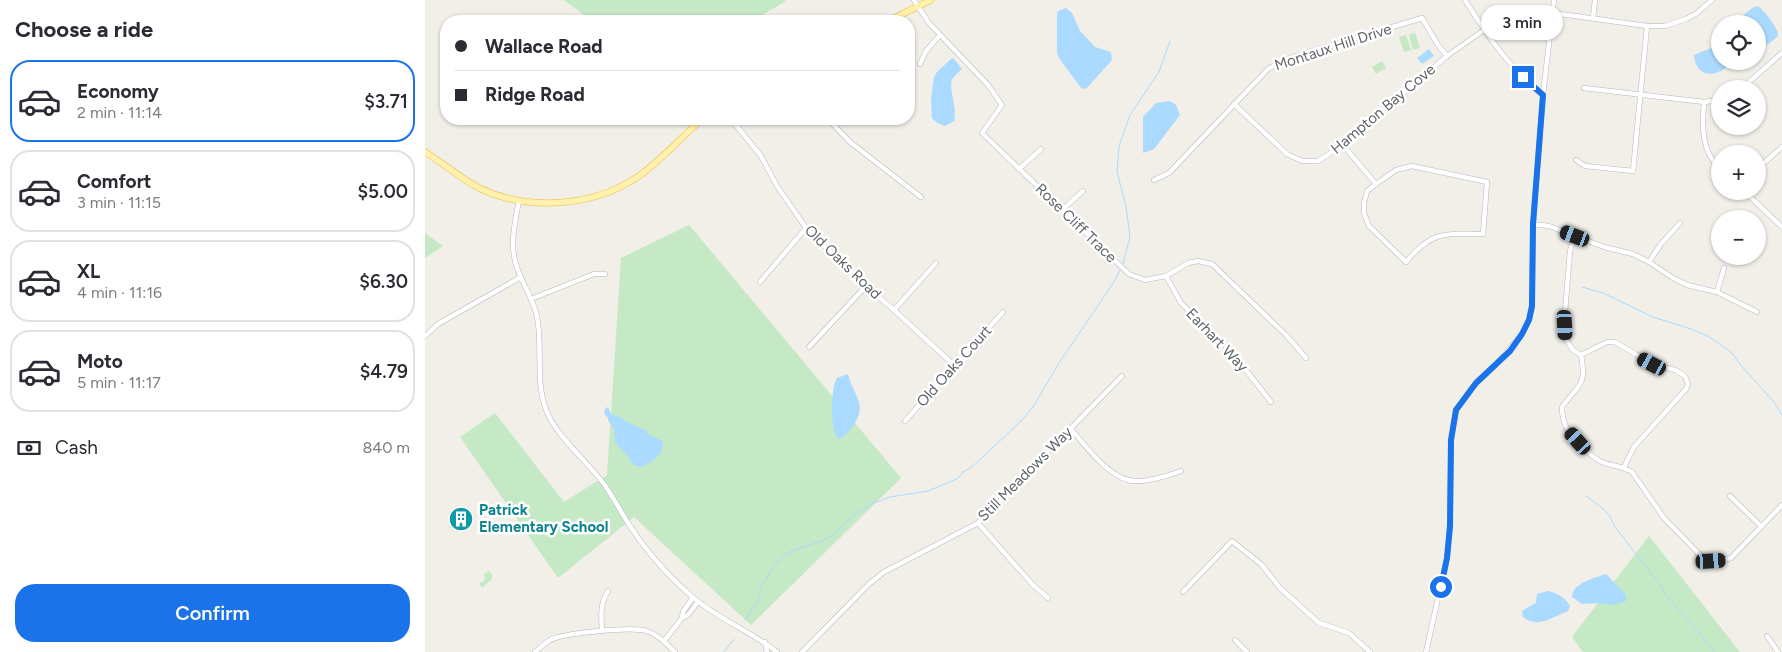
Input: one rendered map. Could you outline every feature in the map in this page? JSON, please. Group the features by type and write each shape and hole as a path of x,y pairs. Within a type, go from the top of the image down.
{"main road":[{"path":"900,15 931,0"},
{"path":"426,155 478,188 495,194 533,202 577,201 617,188 642,174 695,125"}],"street":[{"name":"Rose Cliff Trace","path":"913,0 929,23 988,85 1002,106 982,133 1129,274 1145,280 1166,276 1187,263 1198,261 1212,264 1286,335 1306,358"},
{"path":"1465,0 1484,30 1515,69 1543,95"},
{"path":"1426,652 1447,558 1450,526 1451,440 1456,410 1476,383 1510,351 1529,320 1532,306 1533,224 1543,95 1554,0"},
{"path":"1593,18 1595,0"},
{"path":"1553,13 1647,26 1665,26 1675,24 1697,13 1712,0"},
{"name":"Montaux Hill Drive","path":"1154,180 1169,173 1268,69 1285,60 1422,18 1447,56"},
{"path":"1577,160 1585,166 1633,171 1647,26"},
{"name":"Hampton Bay Cove","path":"1234,104 1287,154 1302,161 1318,161 1343,145 1447,56 1484,30"},
{"path":"920,64 926,51 940,35"},
{"path":"1751,80 1782,53"},
{"path":"1584,88 1704,102 1711,101"},
{"path":"1704,102 1703,137 1711,157"},
{"name":"Old Oaks Road","path":"736,125 761,156 777,186 806,228 866,286 955,366"},
{"path":"834,125 850,142 921,197"},
{"path":"1343,145 1376,184"},
{"path":"1766,162 1782,147"},
{"path":"1019,169 1041,149"},
{"path":"1412,166 1487,182 1483,234 1446,234 1429,240 1416,250 1407,262 1369,226 1364,214 1367,192 1376,184 1396,170 1412,166"},
{"path":"1062,210 1083,191"},
{"path":"519,200 513,238 514,257 537,316 541,391 550,418 604,484 631,527 671,577 699,602 739,629 765,642 777,652"},
{"path":"1754,200 1782,227"},
{"path":"1649,262 1661,244 1680,222"},
{"path":"1533,224 1549,226 1604,247 1633,254 1687,285 1717,292 1757,312"},
{"path":"760,282 806,228"},
{"path":"1575,236 1570,251 1565,338 1573,350 1581,355 1584,372 1581,385 1562,407 1562,418 1567,429 1593,457 1605,464 1624,467 1632,472 1663,518 1701,556 1711,561 1731,558 1782,505"},
{"path":"894,310 936,263"},
{"path":"1717,292 1724,268"},
{"path":"531,299 594,274 605,274"},
{"name":"Earhart Way","path":"1166,276 1181,303 1231,351 1271,402"},
{"path":"425,336 438,324 521,278"},
{"path":"809,346 866,286"},
{"name":"Old Oaks Court","path":"905,421 1003,312"},
{"path":"1581,355 1607,342 1615,342 1652,364 1675,370 1685,376 1688,384 1686,389 1634,446 1624,467"},
{"name":"Still Meadows Way","path":"802,652 869,584 884,572 977,523 1122,376"},
{"path":"1070,428 1108,469 1129,480 1157,479 1181,471"},
{"path":"1730,496 1761,526"},
{"path":"977,523 1033,585 1048,598"},
{"path":"1183,592 1232,541 1262,565 1280,588 1319,623 1349,633 1370,652"},
{"path":"602,630 602,600 608,591"},
{"path":"682,618 683,612 693,597"},
{"path":"664,641 682,618 688,615 699,602"},
{"path":"535,652 551,639 602,630 622,629 647,631 664,641 675,652"},
{"path":"1767,636 1779,652"},
{"path":"1235,640 1247,652"},
{"path":"765,642 767,652"}],"green space":[{"path":"564,0 786,1 762,15 584,15"},
{"path":"1415,33 1420,48 1413,50 1409,35"},
{"path":"1406,35 1411,50 1404,52 1399,37"},
{"path":"1382,61 1386,68 1376,74 1372,67"},
{"path":"689,225 901,478 751,625 634,517 558,578 460,437 495,413 564,502 607,475 621,258"},
{"path":"425,233 443,246 425,258"},
{"path":"1649,536 1740,652 1583,652 1572,637"},
{"path":"489,571 492,579 482,588 480,583 485,580 484,574"}],"water":[{"path":"1758,6 1770,19 1778,32 1775,39 1769,43 1766,44 1766,15 1744,15 1752,8"},
{"path":"1066,8 1072,13 1080,31 1095,47 1111,52 1112,60 1086,89 1081,88 1057,53 1057,15 1058,11"},
{"path":"1711,48 1711,70 1722,70 1709,74 1704,72 1699,69 1694,55"},
{"path":"1429,49 1434,56 1422,64 1417,58"},
{"path":"952,58 962,69 951,82 955,110 954,121 945,126 932,118 931,100 934,77"},
{"path":"1170,101 1176,105 1180,115 1154,149 1143,153 1143,117 1156,103"},
{"path":"848,374 860,406 860,411 853,426 845,435 838,439 832,419 833,391 837,378"},
{"path":"608,407 611,414 646,430 648,434 662,441 663,446 660,454 641,467 633,465 628,456 615,442 614,428 604,413"},
{"path":"1606,574 1626,595 1626,601 1614,605 1601,603 1582,604 1572,597 1573,592 1580,585 1590,579"},
{"path":"1548,591 1558,594 1566,600 1570,606 1568,611 1539,622 1523,617 1522,611 1536,603 1537,594"}],"waterway":[{"path":"1123,264 1130,237 1126,206 1117,172 1119,146 1130,115 1159,72 1170,41"},
{"path":"745,620 759,599 762,585 775,565 789,552 833,535 853,516 871,504 890,497 928,491 957,479 962,473 973,466 1021,421 1033,407 1059,363 1114,282 1120,270"},
{"path":"1582,287 1603,293 1653,317 1708,336 1731,352 1774,402 1782,415"},
{"path":"1586,496 1609,515 1615,527 1659,583 1664,593 1716,652"},
{"path":"724,652 734,639"}],"place":[{"name":"Patrick Elementary School","path":"461,519"}],"route":[{"path":"1441,587 1447,558 1450,526 1451,440 1456,410 1476,383 1510,351 1529,320 1532,306 1533,224 1543,95 1523,77"}]}
